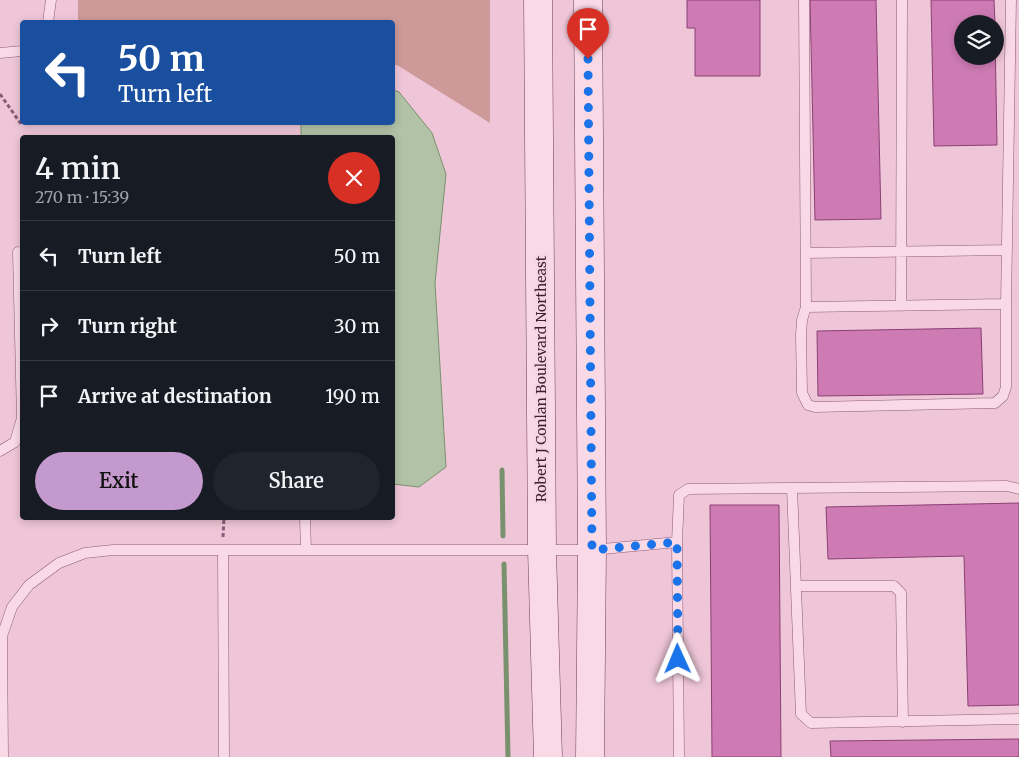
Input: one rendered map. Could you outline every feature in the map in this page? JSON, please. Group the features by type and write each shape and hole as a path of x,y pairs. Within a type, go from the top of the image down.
{"main road":[{"name":"Robert J Conlan Boulevard Northeast","path":"538,0 542,550 548,757"},
{"path":"588,0 592,550 590,757"}],"lane":[{"path":"48,20 51,0"},
{"path":"804,0 806,306 802,320 801,335 802,393 808,405 815,407 995,403 1003,396 1006,387 1011,0"},
{"path":"901,306 902,0"},
{"path":"0,53 20,51"},
{"path":"806,252 1007,250"},
{"path":"18,252 20,335"},
{"path":"806,306 1006,304"},
{"path":"0,451 15,442 20,425"},
{"path":"679,757 677,542 679,495 688,489 1006,486 1019,489"},
{"path":"792,488 801,714 811,723 1019,719"},
{"path":"305,520 306,550"},
{"path":"3,757 2,636 12,607 29,585 59,563 85,554 113,550 592,550 677,542"},
{"path":"223,550 224,757"},
{"path":"796,586 894,586 901,593 903,722"}],"path":[{"path":"0,94 20,123"},
{"path":"223,550 224,520"}],"shaded area":[{"path":"78,0 490,0 490,123 395,65 395,20 78,20"},
{"path":"395,91 399,92 432,133 446,174 435,283 446,467 419,487 395,484 395,135 301,135 301,125 395,125"}],"building":[{"path":"687,0 760,0 760,76 695,76 695,28 687,28"},
{"path":"810,0 876,0 881,219 815,220"},
{"path":"931,0 994,0 995,15 954,15 954,65 996,65 997,145 934,146"},
{"path":"981,328 983,394 818,396 817,331"},
{"path":"1019,503 1019,705 968,706 964,556 828,559 826,507"},
{"path":"710,505 779,505 781,757 712,757"},
{"path":"1019,739 1019,757 831,757 830,741"}],"waterway":[{"path":"502,470 503,536"},
{"path":"504,564 508,757"}],"route":[{"path":"588,59 592,550 677,542 678,659"}]}
